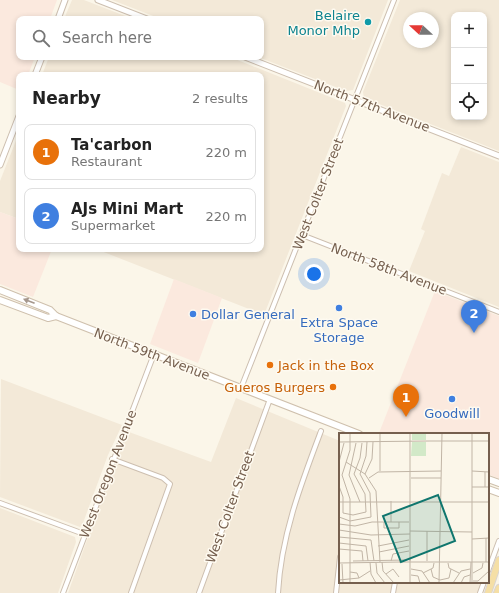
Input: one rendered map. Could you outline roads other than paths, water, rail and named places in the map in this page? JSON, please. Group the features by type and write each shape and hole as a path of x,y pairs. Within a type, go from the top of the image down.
{"main road":[{"name":"North 59th Avenue","path":"0,290 50,310 56,316 356,433"},
{"name":"North 59th Avenue","path":"0,300 48,318 56,316"},
{"path":"489,479 499,484"},
{"path":"489,489 499,493"},
{"path":"488,593 499,560"},
{"path":"497,593 499,588"}],"street":[{"path":"59,16 65,0"},
{"path":"98,0 139,16"},
{"name":"West Colter Street","path":"241,388 394,0"},
{"path":"36,72 41,60"},
{"name":"North 57th Avenue","path":"253,60 499,156"},
{"path":"0,165 16,124"},
{"name":"North 58th Avenue","path":"302,235 499,312"},
{"name":"West Oregon Avenue","path":"63,593 112,459 127,427 154,354"},
{"name":"West Colter Street","path":"199,593 270,399"},
{"path":"278,593 282,555 292,514 321,432"},
{"path":"112,459 168,481 170,488 131,593"},
{"path":"0,503 84,534"},
{"path":"489,565 497,551 499,541"},
{"path":"336,593 339,566"},
{"path":"393,593 395,583"},
{"path":"480,593 484,583"}],"place":[{"name":"Belaire Monor Mhp","path":"368,22"},
{"name":"Extra Space Storage","path":"339,308"},
{"name":"Dollar General","path":"193,314"},
{"name":"AJs Mini Mart","path":"474,333"},
{"name":"Jack in the Box","path":"270,365"},
{"name":"Gueros Burgers","path":"333,387"},
{"name":"Goodwill","path":"452,399"},
{"name":"Ta'carbon","path":"406,417"}]}
